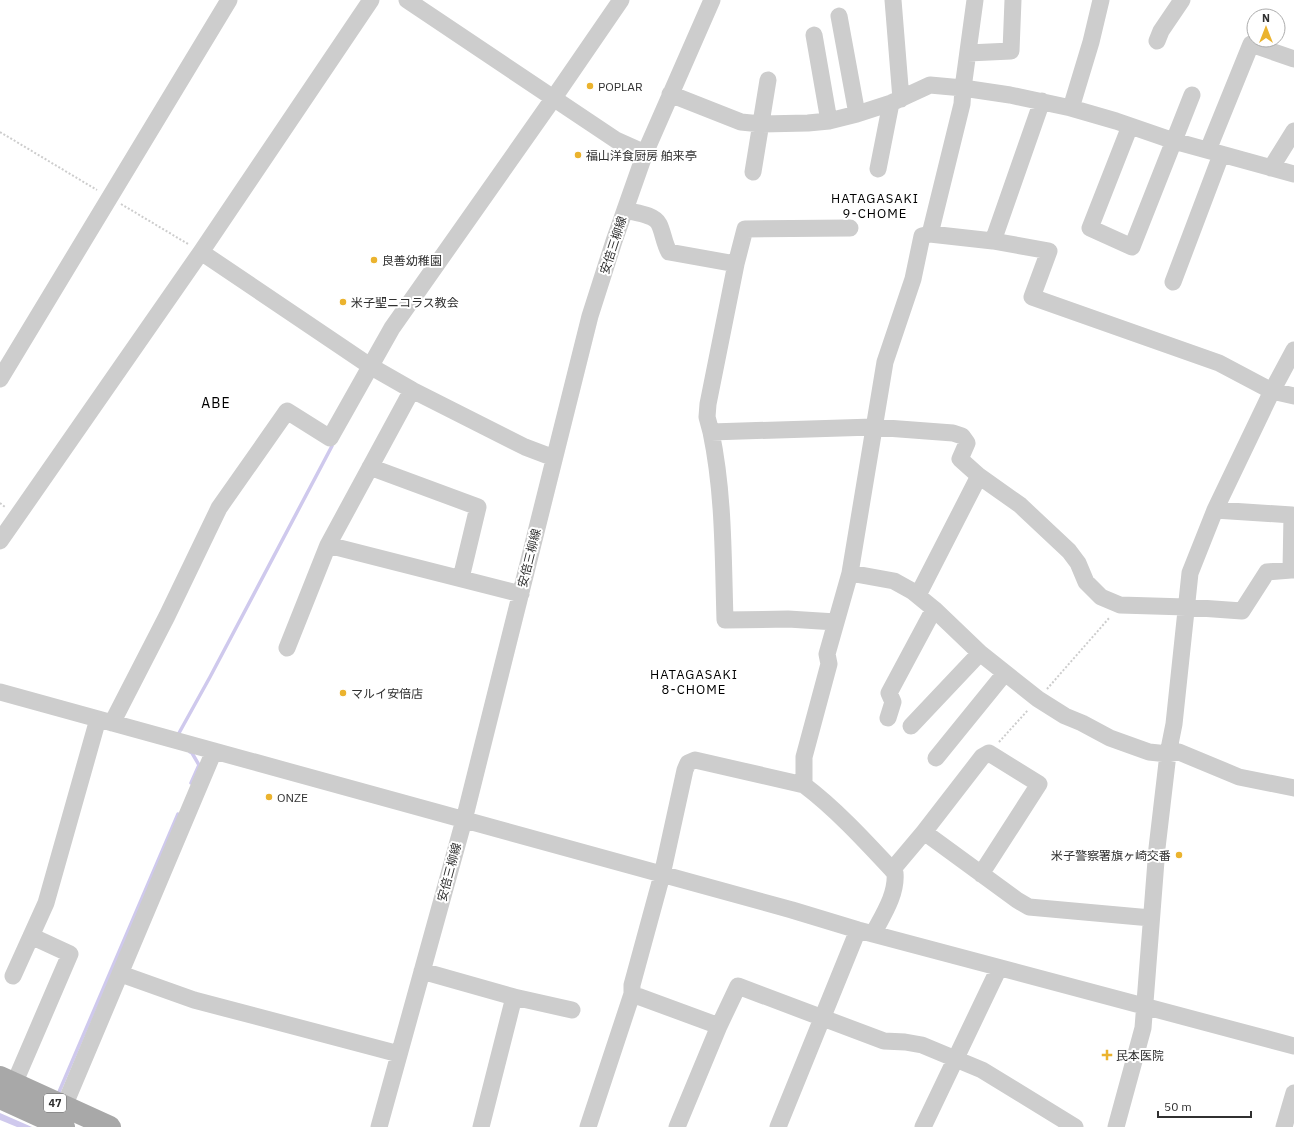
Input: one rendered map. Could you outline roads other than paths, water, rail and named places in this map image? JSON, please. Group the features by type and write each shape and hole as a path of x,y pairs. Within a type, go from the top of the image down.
{"main road":[{"name":"47","path":"5,1086 62,1119 110,1127"}],"street":[{"path":"0,379 229,0"},
{"path":"0,541 201,252 371,0"},
{"path":"407,0 616,140 645,153"},
{"path":"13,976 46,904 105,721 167,616 219,508 287,411 330,438 392,328 621,0"},
{"name":"安倍三柳線","path":"379,1127 464,820 590,316 645,153 712,0"},
{"path":"878,169 896,101 893,0"},
{"path":"930,234 962,104 975,0"},
{"path":"968,53 1011,51 1013,0"},
{"path":"1071,108 1091,42 1101,0"},
{"path":"1157,41 1160,31 1182,0"},
{"path":"839,16 857,114"},
{"path":"814,35 828,120"},
{"path":"1173,282 1251,44 1294,59"},
{"path":"752,172 768,80"},
{"path":"670,94 741,122 761,124 808,123 857,114 896,101 930,85 963,88 1042,101 1071,108 1174,141 1294,174"},
{"path":"1130,126 1090,228 1132,248 1192,95"},
{"path":"993,241 1042,101"},
{"path":"1272,168 1294,131"},
{"path":"625,210 651,216 659,224 664,243 669,252 736,264"},
{"path":"836,622 788,619 725,620 722,522 717,459 707,417 708,404 736,264 745,229 850,228"},
{"path":"804,785 804,757 829,664 827,654 850,574 873,427 885,362 913,279 922,236 930,234 993,241 1049,250 1032,297 1219,363 1272,391 1294,396"},
{"path":"201,252 370,366 412,390 525,447 554,458"},
{"path":"1116,1127 1143,1028 1157,848 1168,754 1174,724 1190,573 1215,510 1272,391 1294,350"},
{"path":"287,648 328,545 412,390"},
{"path":"711,432 873,427 953,433 962,436 967,443 960,459 979,476 1020,505 1069,551 1078,563 1086,582 1101,597 1120,605 1186,606 1242,611 1267,572 1292,570 1292,515 1215,510"},
{"path":"370,467 478,507 461,578"},
{"path":"918,595 979,476"},
{"path":"328,545 520,594"},
{"path":"850,574 894,581 918,595 980,653 1038,699 1065,716 1110,738 1149,752 1168,754 1179,752 1239,777 1294,788"},
{"path":"888,718 893,702 889,693 934,609"},
{"path":"911,726 980,653"},
{"path":"936,758 1005,672"},
{"path":"0,692 792,910 866,932 1294,1046"},
{"path":"62,1119 214,751"},
{"path":"892,870 924,832 982,757 989,753 1039,784 981,874"},
{"path":"588,1127 632,994 632,985 662,875 685,770 688,762 695,760 804,785 818,795 895,872 896,882 893,893 866,932 823,1018 778,1127"},
{"path":"924,832 1017,900 1030,906 1151,918"},
{"path":"5,1086 70,954 31,936"},
{"path":"922,1127 999,968"},
{"path":"422,971 514,997 572,1010"},
{"path":"121,974 194,1000 399,1054"},
{"path":"678,1127 719,1026 738,986 884,1041 905,1042 922,1045 955,1058 989,1074 1074,1127"},
{"path":"632,994 719,1026"},
{"path":"481,1127 514,997"},
{"path":"1284,1127 1294,1093"}],"waterway":[{"path":"179,733 332,446"},
{"path":"190,752 199,765 191,783"},
{"path":"59,1092 178,814"}],"place":[{"name":"POPLAR","path":"590,86"},
{"name":"福山洋食厨房 舶来亭","path":"578,155"},
{"name":"良善幼稚園","path":"374,260"},
{"name":"米子聖ニコラス教会","path":"343,302"},
{"name":"マルイ安倍店","path":"343,693"},
{"name":"ONZE","path":"269,797"},
{"name":"米子警察署旗ヶ崎交番","path":"1179,855"},
{"name":"民本医院","path":"1107,1055"}],"district":[{"name":"HATAGASAKI 9-CHOME","path":"875,206"},
{"name":"ABE","path":"216,403"},
{"name":"HATAGASAKI 8-CHOME","path":"694,682"}]}
